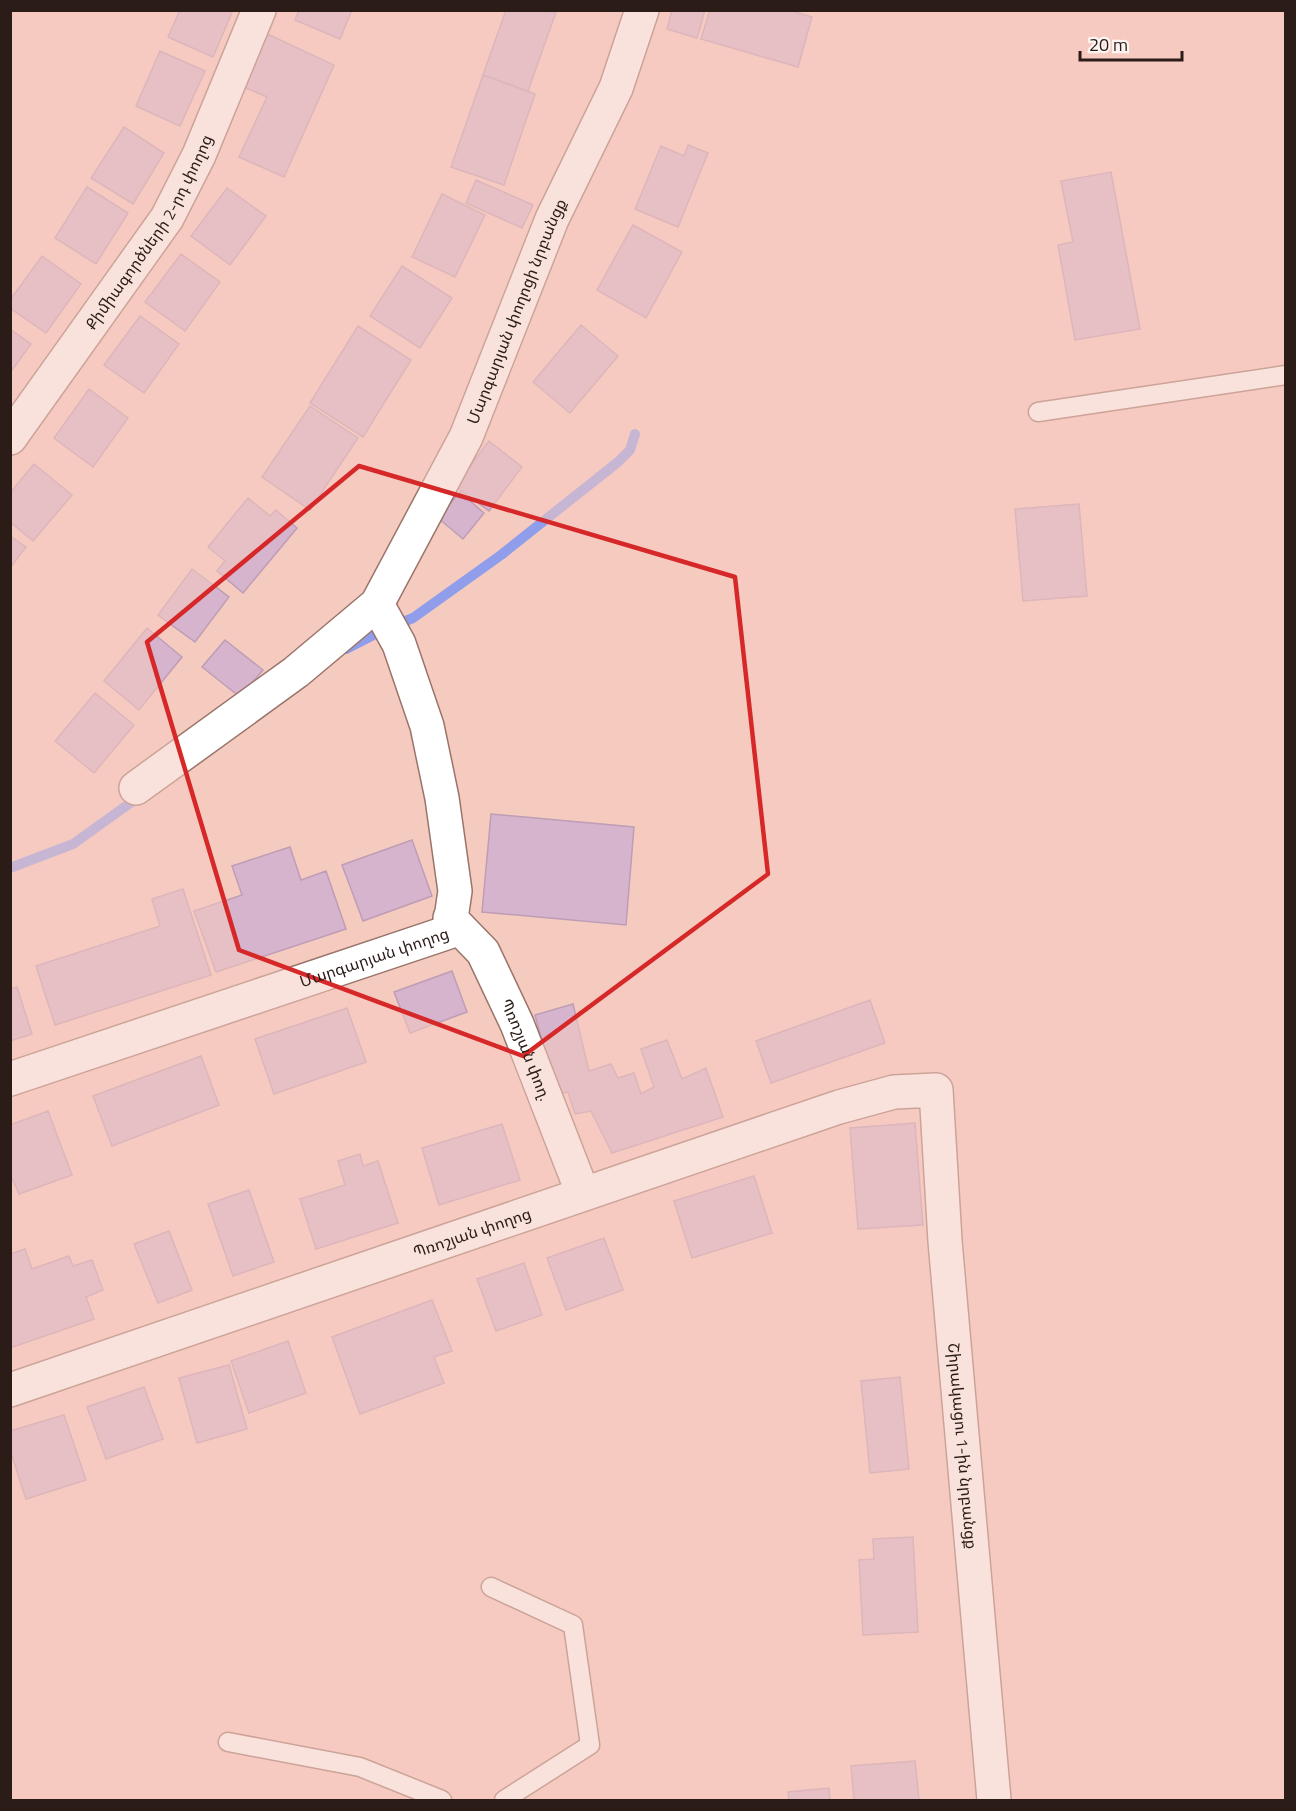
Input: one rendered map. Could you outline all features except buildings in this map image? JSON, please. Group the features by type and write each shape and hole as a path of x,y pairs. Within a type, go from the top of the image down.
{"street":[{"name":"Քիմիագործների 2-րդ փողոց","path":"10,438 167,218 199,154 260,10"},
{"name":"Մարգարյան փողոցի նրբանցք","path":"377,604 466,437 552,219 616,88 642,10"},
{"path":"136,788 296,672 377,604"},
{"name":"Մարգարյան փողոց","path":"10,1079 449,932 455,891 442,798 427,726 399,644 377,604"},
{"name":"Պռոշյան փող.","path":"450,918 483,952 516,1024 583,1194"},
{"name":"Պռոշյան փողոց","path":"10,1390 839,1107 894,1092 936,1090"},
{"name":"Շիրակացու 1-ին նրբանցք","path":"936,1090 945,1241 994,1800"}],"lane":[{"path":"1038,412 1286,375"},
{"path":"491,1587 573,1625 590,1745 504,1800"},
{"path":"228,1742 360,1767 442,1800"}],"highlighted area":[{"path":"359,466 735,577 768,874 523,1056 239,950 147,642"}],"waterway":[{"path":"346,649 413,618 501,555 618,462 630,450 635,434"},
{"path":"10,868 73,844 140,796"}]}
